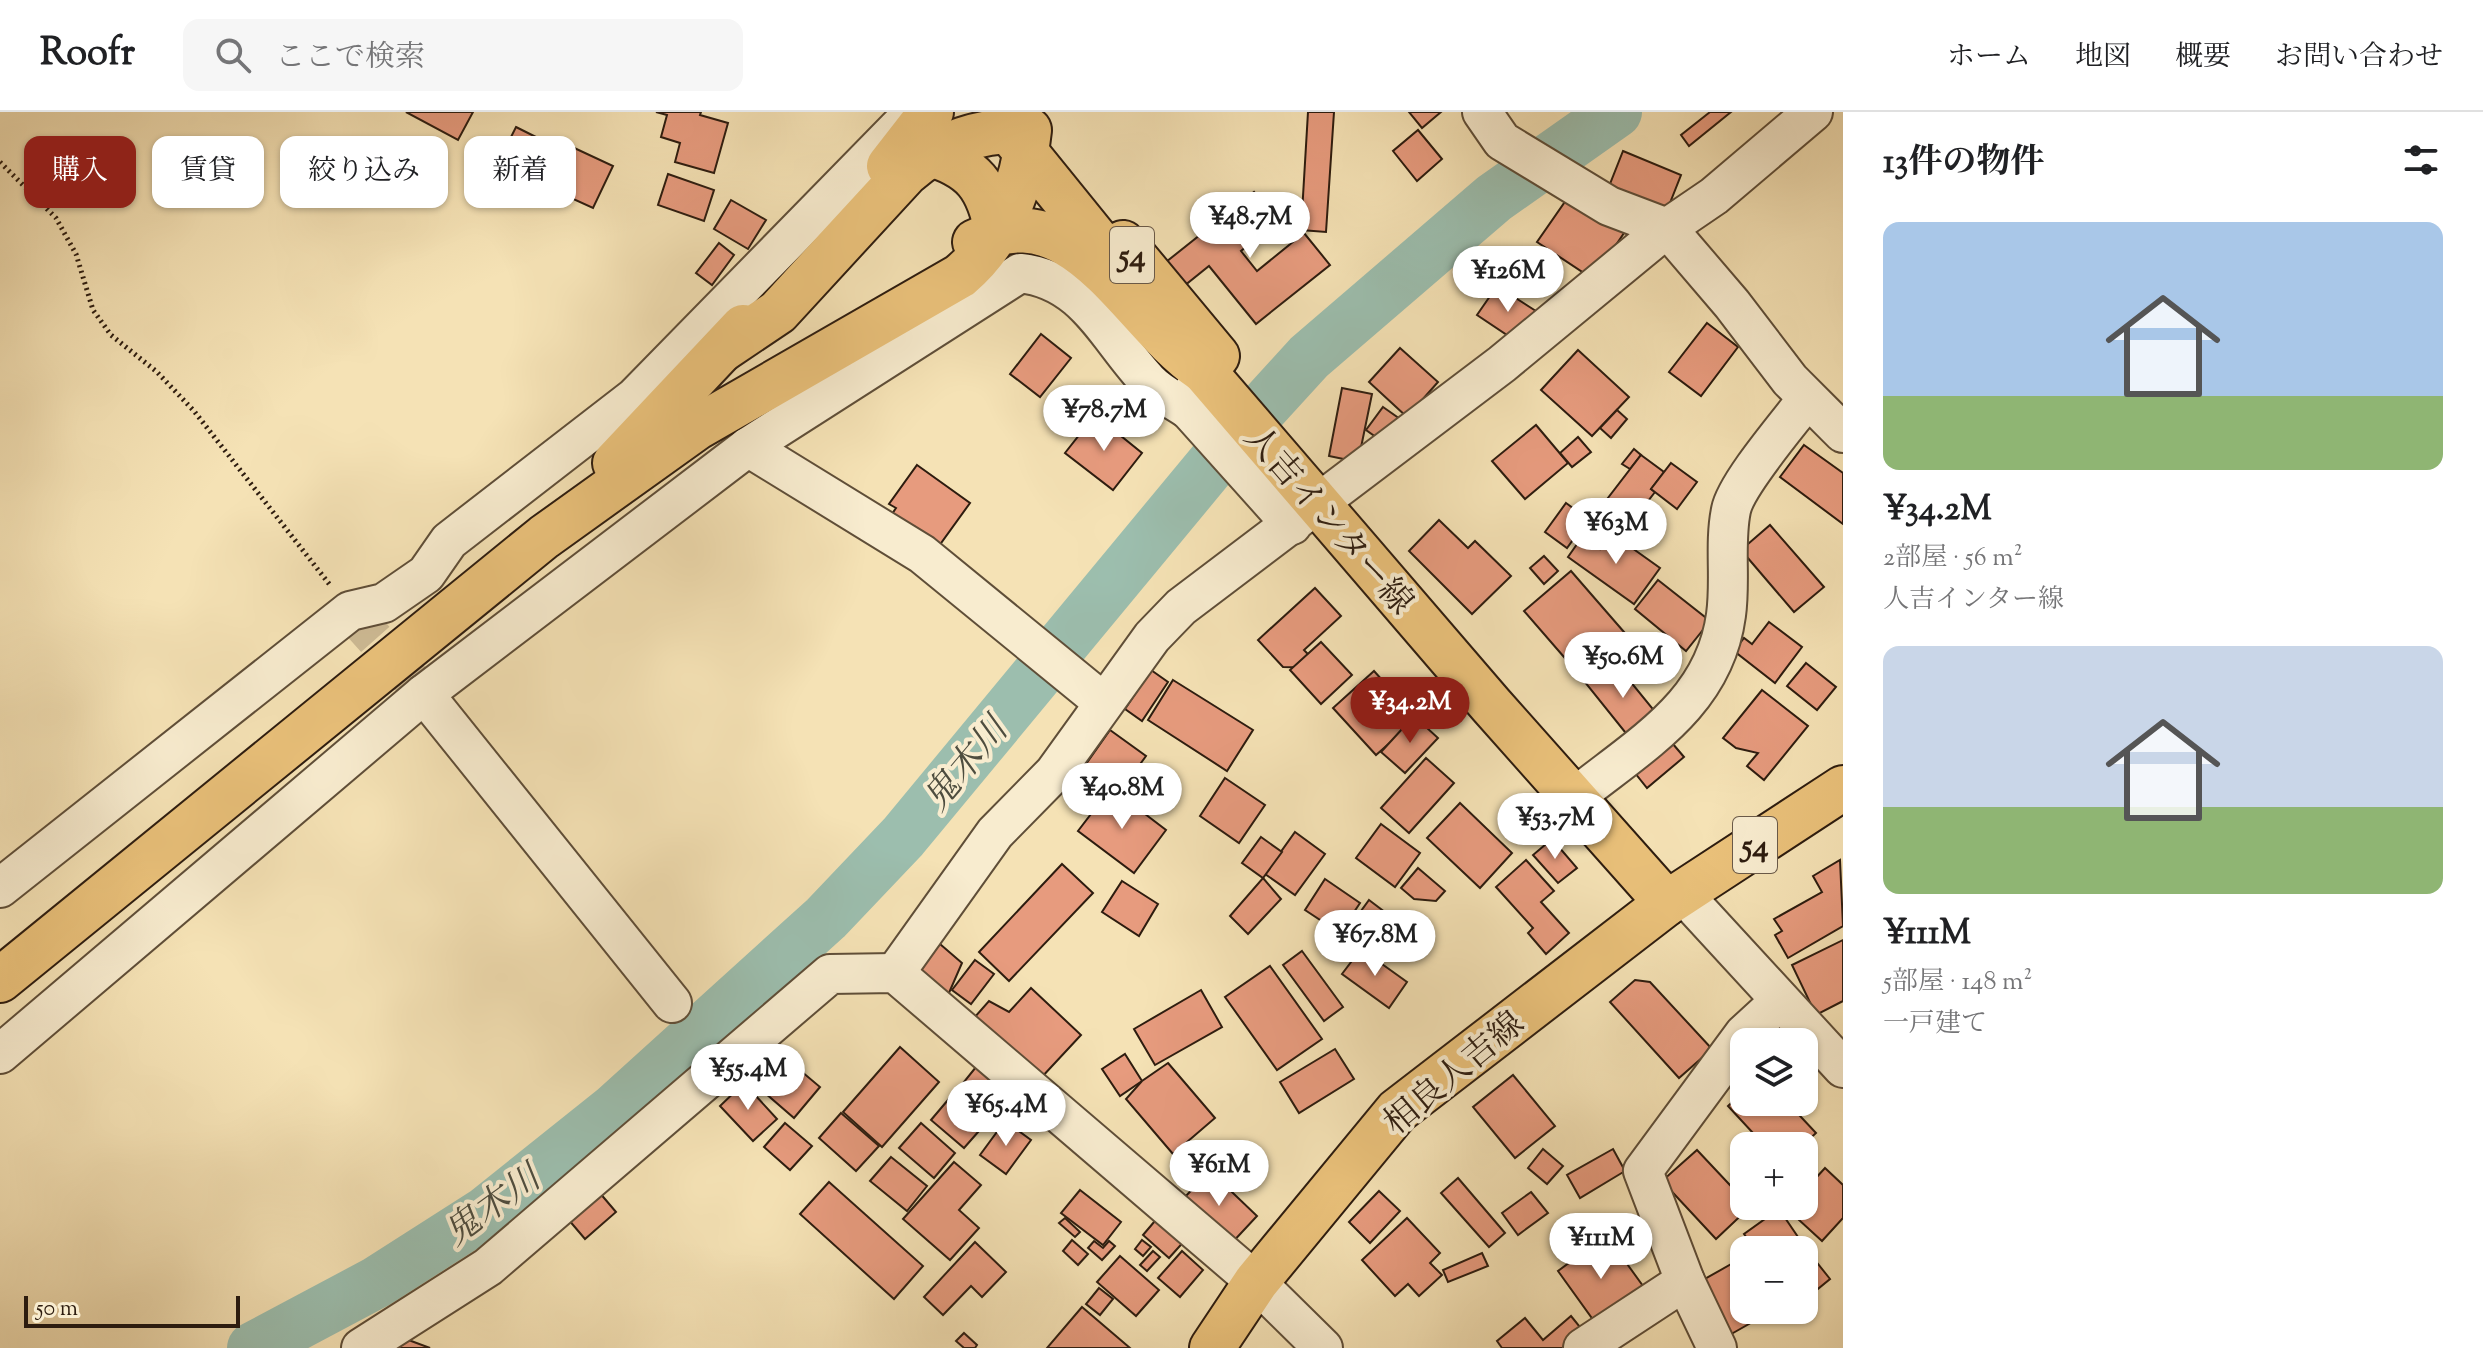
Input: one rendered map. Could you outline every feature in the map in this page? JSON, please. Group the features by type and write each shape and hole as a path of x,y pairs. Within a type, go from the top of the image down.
{"main road":[{"path":"0,980 544,537 696,428 960,276 981,258 1019,185 1014,128 957,139 930,133"},
{"name":"人吉インター線","path":"1014,128 1260,444 1674,898"},
{"path":"930,133 948,159 971,174 986,191 997,231"},
{"path":"544,537 723,349 778,312 906,173 930,133"},
{"path":"997,231 1025,230 1075,247 1097,265 1177,353 1213,381"},
{"name":"人吉インター線","path":"1314,506 1589,786 1674,898"},
{"name":"54","path":"1674,898 1843,788"},
{"name":"相良人吉線","path":"1212,1348 1256,1282 1397,1111 1674,898"}],"street":[{"path":"0,888 350,611 384,603 426,574 449,541 635,397 878,152 909,112"},
{"path":"1482,112 1502,141 1609,206 1667,228 1807,399 1843,433"},
{"path":"895,973 995,833 1054,773 1152,637 1181,607 1502,364 1667,228 1714,196 1813,112"},
{"path":"0,1054 424,694 748,447 1020,273 1046,276 1098,316 1150,383 1213,381"},
{"path":"1589,786 1664,729 1688,703 1716,661 1727,614 1731,508 1807,399"},
{"path":"748,447 922,554 1103,702"},
{"path":"424,694 672,1003"},
{"path":"1674,898 1782,1028"},
{"path":"1674,898 1843,1068"},
{"path":"361,1348 488,1267 830,974 895,973 1256,1282 1323,1348"},
{"path":"1717,1348 1685,1281 1643,1171 1744,1034 1768,1012"},
{"path":"1818,1066 1843,1094"},
{"path":"1583,1348 1685,1281"}],"path":[{"path":"0,162 56,218 76,254 93,310 111,335 157,372 194,411 350,611"}],"building":[{"path":"406,112 473,112 458,140"},
{"path":"656,112 701,112 700,115 728,123 714,173 675,162 680,143 661,137 667,115"},
{"path":"1308,112 1334,112 1326,232 1301,230"},
{"path":"1409,112 1441,112 1422,128"},
{"path":"1710,112 1731,112 1689,146 1681,135"},
{"path":"516,127 534,136 512,136"},
{"path":"1418,130 1442,159 1417,181 1393,151"},
{"path":"576,149 613,166 593,208 576,200"},
{"path":"1623,151 1681,175 1666,213 1608,189"},
{"path":"668,174 714,190 704,221 658,205"},
{"path":"1254,192 1278,221 1241,251 1257,271 1304,233 1330,265 1256,324 1209,266 1184,286 1166,262"},
{"path":"1569,196 1624,233 1593,279 1537,242"},
{"path":"731,200 766,220 748,249 714,229"},
{"path":"719,243 734,255 712,285 696,273"},
{"path":"1497,286 1539,313 1519,343 1477,315"},
{"path":"1707,323 1738,347 1701,396 1669,372"},
{"path":"1041,334 1071,358 1040,397 1010,374"},
{"path":"1400,348 1438,382 1407,417 1369,382"},
{"path":"1578,350 1629,397 1592,436 1541,390"},
{"path":"1342,388 1372,394 1358,462 1329,456"},
{"path":"1383,407 1400,419 1383,442 1366,430"},
{"path":"1617,410 1627,419 1611,438 1600,428"},
{"path":"1095,415 1142,453 1113,490 1065,453"},
{"path":"1536,425 1568,463 1525,499 1492,461"},
{"path":"1578,437 1591,452 1572,467 1560,453"},
{"path":"1804,445 1843,473 1843,524 1780,477"},
{"path":"1634,449 1641,455 1630,469 1622,464"},
{"path":"1641,455 1664,472 1651,489 1655,492 1628,527 1601,507"},
{"path":"1671,463 1697,482 1677,509 1651,489"},
{"path":"917,465 970,503 936,550 890,517 896,508 889,504"},
{"path":"1566,503 1588,519 1567,548 1545,532"},
{"path":"1439,520 1468,548 1475,541 1511,576 1472,614 1409,551"},
{"path":"1770,525 1824,587 1794,612 1741,550"},
{"path":"1611,533 1660,568 1634,604 1568,557 1582,537 1600,549"},
{"path":"1544,556 1558,571 1544,584 1530,568"},
{"path":"1571,571 1624,632 1577,672 1524,611"},
{"path":"1658,580 1710,621 1686,651 1635,609"},
{"path":"1315,588 1341,616 1304,650 1321,668 1283,667 1258,640"},
{"path":"1769,622 1802,647 1775,683 1734,651 1744,638 1752,644"},
{"path":"1321,642 1352,675 1321,704 1290,670"},
{"path":"1612,659 1661,719 1633,742 1584,681"},
{"path":"1806,663 1836,687 1817,710 1787,686"},
{"path":"1151,670 1168,682 1142,721 1125,709"},
{"path":"1374,671 1417,719 1376,755 1333,708"},
{"path":"1173,680 1253,730 1227,771 1148,720"},
{"path":"1762,690 1808,726 1764,780 1747,766 1758,753 1736,748 1723,738"},
{"path":"1414,716 1438,738 1405,773 1381,752"},
{"path":"1110,730 1146,756 1110,806 1074,781"},
{"path":"1667,737 1684,757 1647,788 1631,768"},
{"path":"1426,758 1454,783 1409,833 1381,808"},
{"path":"1225,778 1265,805 1239,843 1200,816"},
{"path":"1111,788 1166,830 1134,873 1078,831"},
{"path":"1460,803 1512,853 1480,888 1427,838"},
{"path":"1381,824 1420,853 1395,887 1356,858"},
{"path":"1295,832 1325,854 1295,895 1265,874"},
{"path":"1261,837 1282,852 1263,878 1242,863"},
{"path":"1552,839 1577,868 1558,883 1533,855"},
{"path":"1526,860 1554,891 1541,902 1569,933 1546,954 1528,933 1533,928 1496,887"},
{"path":"1840,860 1843,926 1788,958 1775,935 1782,931 1774,919 1822,892 1813,876"},
{"path":"1062,864 1093,893 1009,981 979,952"},
{"path":"1418,868 1445,891 1436,901 1414,899 1401,888"},
{"path":"1263,878 1281,899 1248,934 1230,916"},
{"path":"1325,879 1360,903 1340,933 1305,910"},
{"path":"1122,881 1158,904 1139,936 1102,912"},
{"path":"1369,900 1390,916 1369,944 1348,929"},
{"path":"933,938 962,963 945,1002 907,970"},
{"path":"1843,940 1843,1001 1816,1015 1792,965"},
{"path":"1361,949 1407,982 1389,1008 1342,974"},
{"path":"1302,951 1343,1007 1324,1021 1283,965"},
{"path":"975,960 994,974 971,1004 952,990"},
{"path":"1270,966 1322,1039 1277,1070 1225,997"},
{"path":"1635,980 1650,982 1712,1049 1679,1078 1610,1002"},
{"path":"1031,988 1081,1035 1040,1079 974,1018 989,1001 1009,1012"},
{"path":"1201,990 1222,1027 1155,1065 1134,1029"},
{"path":"900,1047 939,1082 882,1147 843,1112"},
{"path":"1335,1049 1354,1079 1299,1113 1280,1082"},
{"path":"776,1050 820,1087 794,1118 750,1080"},
{"path":"1125,1054 1142,1081 1120,1096 1102,1069"},
{"path":"1168,1063 1215,1118 1173,1154 1126,1099 1142,1081"},
{"path":"976,1067 1011,1096 990,1122 955,1093"},
{"path":"1513,1075 1555,1126 1515,1158 1473,1107"},
{"path":"744,1083 777,1119 753,1141 720,1106"},
{"path":"953,1094 986,1123 964,1148 931,1120"},
{"path":"841,1113 879,1146 856,1171 819,1138"},
{"path":"1737,1116 1800,1116 1815,1132 1752,1132"},
{"path":"1005,1121 1031,1140 1006,1174 980,1155"},
{"path":"785,1123 812,1146 790,1170 764,1147"},
{"path":"921,1123 955,1153 934,1178 899,1148"},
{"path":"1543,1149 1563,1166 1547,1184 1528,1168"},
{"path":"1613,1149 1625,1171 1580,1198 1567,1175"},
{"path":"1697,1150 1730,1185 1730,1220 1736,1220 1716,1239 1662,1181"},
{"path":"891,1157 927,1186 907,1211 870,1181"},
{"path":"954,1162 981,1185 959,1210 979,1228 950,1260 903,1219"},
{"path":"1825,1168 1843,1185 1843,1218 1822,1241 1799,1220 1818,1220 1818,1176"},
{"path":"1210,1171 1257,1216 1229,1246 1181,1201"},
{"path":"1458,1178 1505,1233 1489,1247 1441,1193"},
{"path":"829,1182 923,1266 894,1299 800,1214"},
{"path":"1080,1190 1121,1222 1103,1245 1061,1213"},
{"path":"1379,1191 1400,1211 1370,1243 1349,1222"},
{"path":"599,1192 616,1212 585,1239 568,1219"},
{"path":"1531,1192 1548,1213 1518,1235 1502,1213"},
{"path":"1160,1215 1187,1238 1169,1258 1143,1235"},
{"path":"1065,1218 1080,1232 1075,1237 1059,1223"},
{"path":"1407,1218 1440,1253 1430,1263 1442,1275 1419,1296 1408,1284 1395,1296 1362,1260"},
{"path":"1764,1220 1786,1220 1797,1236 1746,1236 1744,1234"},
{"path":"1072,1240 1088,1254 1078,1265 1063,1251"},
{"path":"1142,1240 1151,1247 1143,1256 1135,1249"},
{"path":"1094,1241 1103,1248 1109,1241 1115,1246 1102,1260 1088,1248"},
{"path":"975,1242 1006,1272 982,1297 971,1286 943,1315 924,1297"},
{"path":"1612,1243 1643,1286 1594,1321 1558,1271 1581,1254 1586,1262"},
{"path":"1153,1251 1160,1257 1147,1271 1140,1265"},
{"path":"1182,1251 1203,1270 1180,1297 1158,1278"},
{"path":"1482,1253 1488,1266 1448,1282 1443,1270"},
{"path":"1120,1256 1159,1290 1136,1316 1097,1282"},
{"path":"1818,1264 1830,1279 1818,1289"},
{"path":"1730,1265 1730,1324 1749,1324 1726,1337 1696,1284"},
{"path":"1099,1288 1113,1299 1100,1315 1086,1304"},
{"path":"1082,1307 1130,1348 1047,1348"},
{"path":"1571,1316 1584,1332 1565,1348 1502,1348 1497,1341 1525,1318 1543,1340"},
{"path":"964,1333 977,1345 975,1348 964,1348 956,1341"},
{"path":"395,1335 430,1348 390,1348"}],"waterway":[{"name":"鬼木川","path":"253,1348 377,1282 485,1213 615,1109 826,918 903,837 1216,459 1309,357 1494,198 1616,112"}],"tunnel":[{"path":"350,611 424,694"}]}
